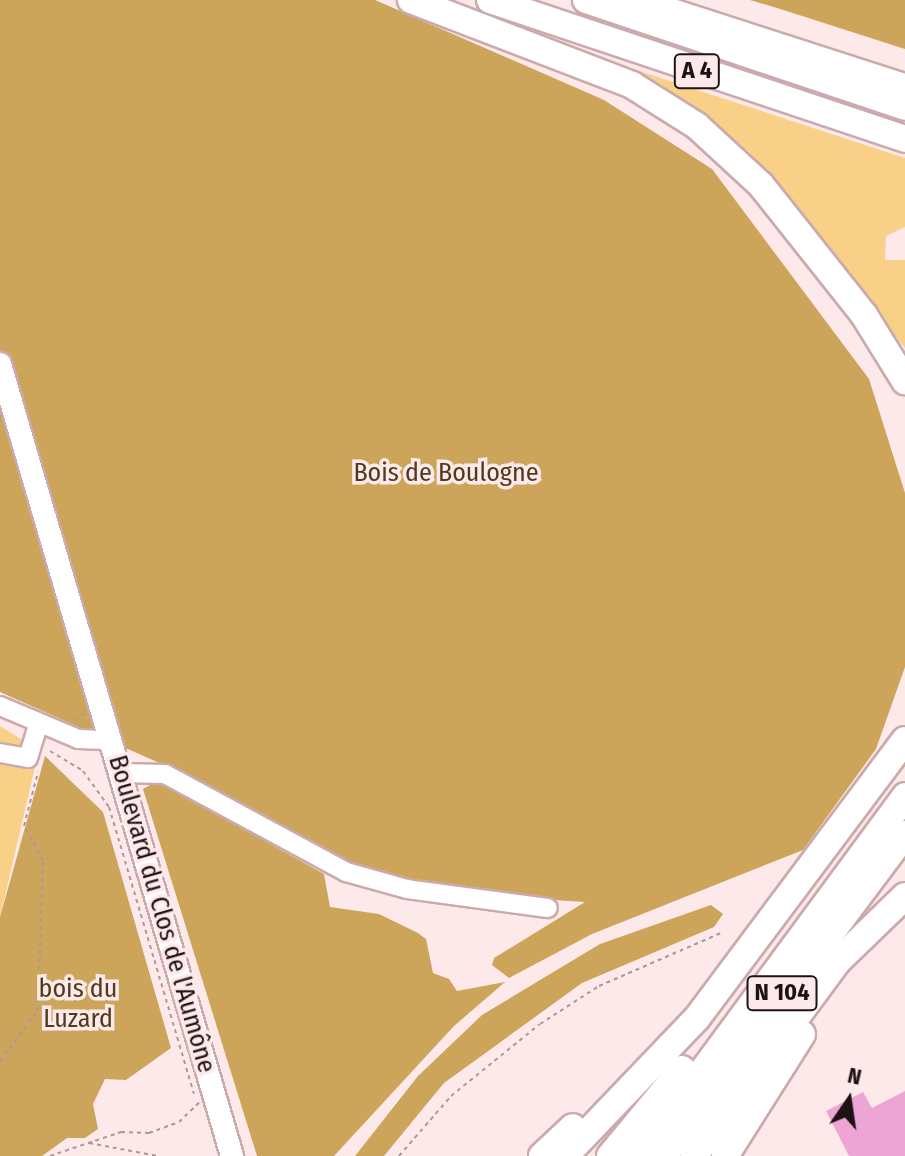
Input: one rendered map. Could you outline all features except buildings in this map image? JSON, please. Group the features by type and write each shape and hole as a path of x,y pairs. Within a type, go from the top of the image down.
{"highway":[{"path":"411,0 664,102 761,185 864,315 905,358"},
{"name":"A 4","path":"490,0 905,139"},
{"name":"A 4","path":"586,0 905,107"},
{"path":"635,0 898,82"},
{"path":"864,315 905,381"},
{"path":"565,1156 648,1071 789,900 905,740"},
{"name":"N 104","path":"640,1156 905,796"},
{"name":"N 104","path":"664,1156 905,834"},
{"path":"694,1156 815,989 905,896"},
{"path":"725,1156 878,922"},
{"path":"610,1156 743,993 769,977"},
{"path":"542,1156 625,1078 648,1071"}],"main road":[{"path":"0,364 112,740"},
{"name":"Boulevard du Clos de l'Aumône","path":"112,740 232,1156"}],"street":[{"name":"Boulevard du Clos de l'Aumône","path":"0,706 88,742 112,740"},
{"path":"0,753 28,758 39,723"},
{"path":"121,773 165,774 346,872 407,889 548,908"}],"path":[{"path":"0,1061 37,1017 43,861 24,826 42,757 50,751 83,771 109,807 203,1111"},
{"path":"399,1156 451,1096 540,1024 599,986 721,933"},
{"path":"50,1156 121,1132 149,1133 179,1122 200,1103"},
{"path":"83,1143 122,1144 158,1156"}],"shaded area":[{"path":"627,67 905,158 905,227 886,236 885,260 905,260 905,348 749,152 697,109"},
{"path":"0,726 39,750 0,917"}],"green space":[{"name":"Bois de Boulogne","path":"0,0 375,0 604,100 712,169 869,379 905,493 905,667 876,749 803,850 592,934 509,978 492,965 494,958 585,902 461,894 360,876 166,766 0,692"},
{"path":"750,0 905,0 905,49 777,8"},
{"name":"bois du Luzard","path":"45,756 103,812 171,1048 126,1080 105,1079 93,1104 98,1129 85,1138 67,1138 42,1156 0,1156 0,917"},
{"path":"157,781 324,874 330,907 379,914 418,933 426,939 433,973 449,979 457,991 505,982 454,1026 334,1156 257,1156 143,789"},
{"path":"711,905 723,914 714,927 582,983 444,1083 384,1156 355,1156 418,1076 482,1015 600,944"}]}
